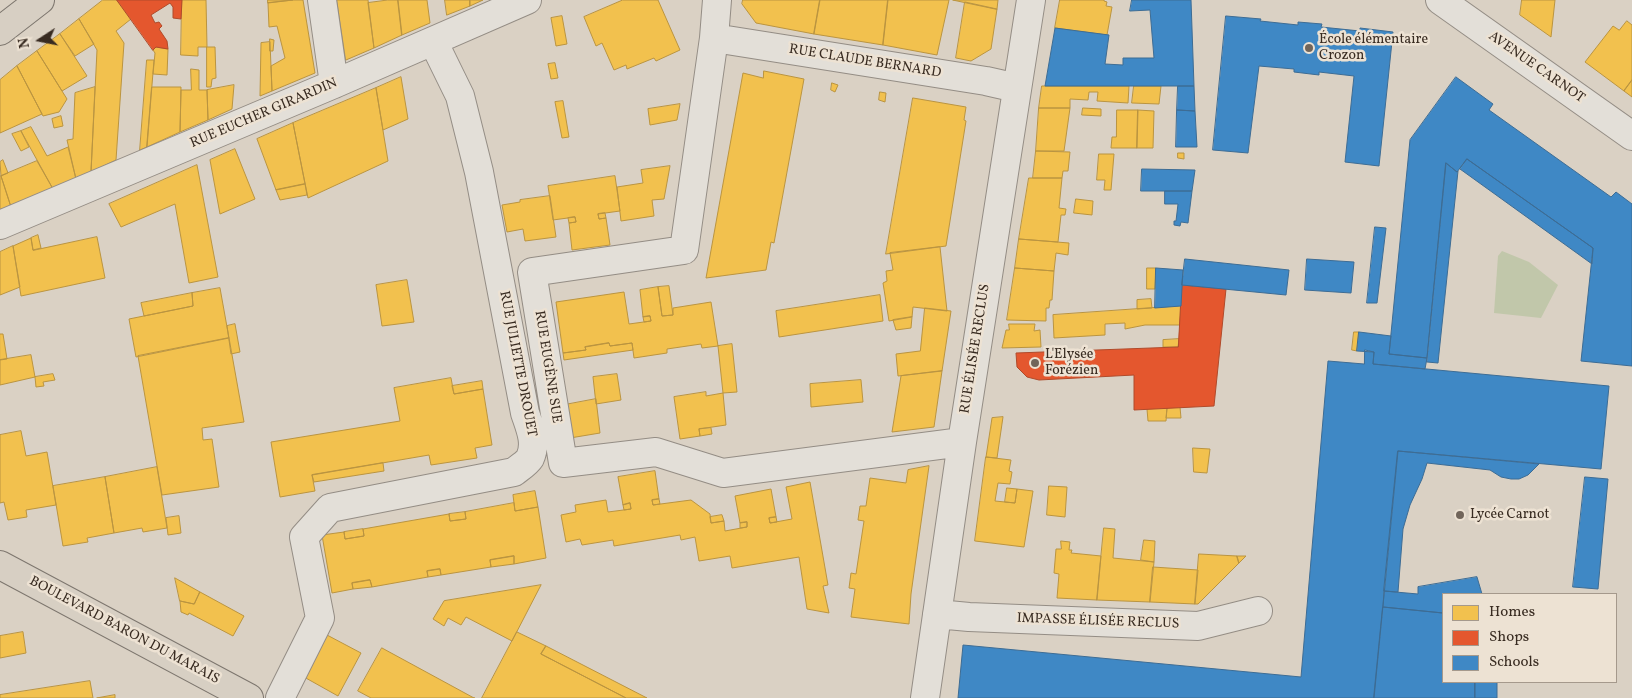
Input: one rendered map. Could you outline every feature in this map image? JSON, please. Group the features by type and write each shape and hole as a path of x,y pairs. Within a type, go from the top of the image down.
{"main road":[{"path":"0,31 40,0"},
{"name":"BOULEVARD BARON DU MARAIS","path":"0,564 249,698"}],"street":[{"path":"322,0 334,84"},
{"name":"RUE EUCHER GIRARDIN","path":"0,225 527,0"},
{"name":"RUE EUGÈNE SUE","path":"718,0 684,250 532,272 562,463 656,452 723,473 962,442"},
{"name":"RUE ÉLISÉE RECLUS","path":"925,698 962,442 1031,0"},
{"name":"AVENUE CARNOT","path":"1440,0 1632,136"},
{"name":"RUE CLAUDE BERNARD","path":"714,38 986,81 1017,88"},
{"name":"RUE JULIETTE DROUET","path":"280,698 320,618 304,537 330,508 514,472 530,459 533,442 532,433 525,413 479,172 460,96 433,41"},
{"name":"IMPASSE ÉLISÉE RECLUS","path":"937,614 969,617 1198,626 1258,611"}],"green space":[{"path":"1502,251 1529,262 1558,285 1541,318 1494,313 1498,256"}],"building: Homes":[{"path":"103,0 117,0 131,19 116,31 124,43 116,160 91,172 97,50 79,19"},
{"path":"182,0 206,0 207,47 198,47 198,56 181,55"},
{"path":"268,0 293,0 268,3"},
{"path":"303,0 315,73 272,91 271,66 285,58 277,26 269,27 268,3"},
{"path":"337,0 368,0 374,48 346,60"},
{"path":"398,0 402,35 374,48 368,3"},
{"path":"398,0 427,0 430,23 402,35"},
{"path":"445,0 470,0 470,6 447,15"},
{"path":"470,0 483,0 470,6"},
{"path":"623,0 658,0 680,50 656,61 654,58 627,69 626,65 614,70 602,43 596,46 584,17"},
{"path":"743,0 820,0 814,34 756,23 742,4"},
{"path":"820,0 888,0 883,45 814,34"},
{"path":"888,0 949,0 937,55 883,45"},
{"path":"953,0 998,0 997,9"},
{"path":"1060,0 1104,0 1107,2 1106,6 1112,7 1107,35 1055,28"},
{"path":"1522,0 1555,0 1551,37 1520,15"},
{"path":"965,2 997,9 991,49 971,61 956,58"},
{"path":"562,16 567,44 556,46 551,18"},
{"path":"79,19 94,44 75,56 60,34"},
{"path":"1627,21 1632,25 1632,80 1624,91 1585,62 1613,26 1619,30"},
{"path":"60,34 87,76 62,91 37,51"},
{"path":"270,39 274,40 273,51 270,51"},
{"path":"270,42 272,91 260,96 261,43"},
{"path":"156,47 168,49 167,75 153,74 155,53 153,50"},
{"path":"207,47 215,47 216,78 212,79 211,87 207,87"},
{"path":"37,51 67,99 59,112 43,116 17,66"},
{"path":"147,60 154,60 147,147 140,150"},
{"path":"555,63 558,78 551,79 548,64"},
{"path":"17,66 42,114 0,133 0,80"},
{"path":"191,69 199,70 199,90 207,90 208,120 180,132 181,90 191,90"},
{"path":"764,71 804,79 774,243 771,242 766,270 706,278 743,73 763,78"},
{"path":"401,77 408,119 383,130 376,88"},
{"path":"1632,80 1632,97 1624,91"},
{"path":"832,83 838,85 835,92 831,90"},
{"path":"234,85 232,109 208,120 207,90"},
{"path":"1042,86 1129,86 1128,103 1097,101 1098,92 1089,92 1088,100 1070,99 1070,108 1039,108"},
{"path":"1134,86 1161,86 1159,104 1132,103"},
{"path":"95,87 91,172 76,179 67,140 73,139 75,93"},
{"path":"152,87 181,87 180,132 147,147"},
{"path":"376,88 388,161 308,198 293,123"},
{"path":"880,92 886,93 885,102 879,100"},
{"path":"913,98 966,107 964,120 966,121 946,246 886,254"},
{"path":"563,101 569,137 562,138 555,102"},
{"path":"680,104 677,120 650,125 648,109"},
{"path":"1039,108 1070,108 1064,151 1036,151"},
{"path":"1083,108 1101,109 1101,116 1082,115"},
{"path":"1117,110 1138,110 1137,148 1111,148 1112,137 1116,137"},
{"path":"1138,110 1154,111 1153,148 1137,148"},
{"path":"61,116 63,126 54,128 52,119"},
{"path":"293,123 305,184 276,190 257,139"},
{"path":"31,127 47,156 68,147 76,179 53,189 21,131"},
{"path":"21,131 29,147 21,151 12,134"},
{"path":"235,149 255,199 220,214 210,160"},
{"path":"1036,151 1070,152 1068,171 1063,171 1062,178 1033,178"},
{"path":"1178,153 1184,153 1184,159 1178,158"},
{"path":"1099,154 1114,154 1111,190 1104,190 1105,180 1097,180"},
{"path":"3,160 8,173 1,176 0,162"},
{"path":"37,161 53,189 11,207 1,176"},
{"path":"197,165 218,277 189,283 175,204 121,227 109,204"},
{"path":"670,166 664,199 652,200 654,216 621,221 617,187 643,183 641,170"},
{"path":"615,176 620,211 598,214 599,219 606,218 610,245 572,250 569,223 576,222 575,217 553,220 548,186"},
{"path":"0,177 11,207 0,212"},
{"path":"1029,178 1062,178 1059,208 1066,209 1065,215 1061,215 1058,242 1019,239"},
{"path":"305,184 307,195 280,200 276,190"},
{"path":"550,196 556,237 525,241 523,229 507,232 502,205 520,202 520,200"},
{"path":"1076,199 1093,201 1092,215 1074,213"},
{"path":"605,213 606,218 599,219 598,214"},
{"path":"575,217 576,222 569,223 568,218"},
{"path":"38,235 41,248 33,250 31,238"},
{"path":"97,237 105,278 21,296 13,246 31,238 33,250"},
{"path":"1019,239 1069,243 1068,255 1056,253 1054,271 1015,268"},
{"path":"13,246 20,287 0,295 0,252"},
{"path":"940,247 947,311 913,307 912,317 889,321 883,283 887,281 886,271 893,270 890,253"},
{"path":"1015,268 1054,271 1052,300 1050,300 1049,308 1046,308 1046,321 1007,320"},
{"path":"1147,268 1156,268 1155,289 1147,289"},
{"path":"407,280 414,322 382,326 376,285"},
{"path":"669,286 673,315 662,316 658,287"},
{"path":"658,287 662,316 673,315 673,308 711,302 718,346 702,348 701,344 667,349 667,353 634,358 632,343 610,346 609,343 585,347 586,350 563,353 556,302 624,292 629,324 651,321 650,316 643,317 640,290"},
{"path":"220,288 229,338 136,357 129,319 193,306 192,293"},
{"path":"192,293 193,306 144,316 141,303"},
{"path":"880,295 883,321 779,337 776,311"},
{"path":"1151,299 1152,308 1137,309 1137,300"},
{"path":"1181,306 1180,325 1145,325 1125,329 1125,323 1105,324 1105,335 1054,338 1053,315"},
{"path":"925,308 951,311 942,371 898,376 896,354 920,351"},
{"path":"650,316 651,321 644,322 643,317"},
{"path":"912,317 911,328 896,330 893,320"},
{"path":"235,324 240,352 231,354 227,326"},
{"path":"1009,324 1035,324 1034,331 1040,330 1041,347 1002,348 1006,330 1009,330"},
{"path":"1354,332 1359,332 1357,351 1352,350"},
{"path":"0,334 3,334 7,359 0,360"},
{"path":"229,338 244,422 202,428 203,440 212,439 219,487 162,495 138,356"},
{"path":"1179,339 1178,347 1163,347 1163,340"},
{"path":"609,343 610,346 632,343 633,350 564,360 563,353 586,350 585,347"},
{"path":"732,344 737,392 723,393 718,346"},
{"path":"31,355 35,377 0,385 0,360"},
{"path":"942,371 934,427 892,432 901,376"},
{"path":"53,374 55,380 43,382 44,386 36,387 35,377"},
{"path":"617,374 621,400 596,404 593,377"},
{"path":"451,378 454,394 483,389 492,445 475,448 477,458 431,465 429,455 312,475 315,491 280,497 271,442 400,421 394,388"},
{"path":"861,380 863,402 811,407 810,384"},
{"path":"482,381 483,389 454,394 452,386"},
{"path":"706,392 706,396 723,393 726,425 699,429 700,436 680,439 674,397"},
{"path":"596,399 600,433 564,439 559,406"},
{"path":"1180,407 1181,418 1166,418 1167,408"},
{"path":"1167,408 1166,421 1148,421 1147,409"},
{"path":"1003,417 997,458 986,457 992,418"},
{"path":"711,428 712,434 700,436 699,429"},
{"path":"21,431 26,456 47,452 56,505 26,510 27,517 8,520 4,502 0,503 0,435"},
{"path":"1193,448 1210,449 1207,473 1194,472"},
{"path":"986,457 1011,460 1009,471 1012,472 1010,484 998,483 995,501 1015,503 1017,489 1033,491 1024,547 975,541"},
{"path":"383,463 384,471 314,482 312,475"},
{"path":"929,466 911,594 909,624 851,617 855,589 849,588 851,573 856,574 864,521 858,520 860,506 866,506 870,478 906,483 908,470"},
{"path":"157,467 167,528 143,532 142,528 114,533 105,477"},
{"path":"655,471 659,499 652,500 653,505 691,500 710,514 711,523 724,521 725,531 747,527 747,522 740,523 735,496 771,489 776,517 769,518 770,523 792,519 786,487 810,482 828,585 823,586 829,613 807,609 799,557 732,568 730,556 699,561 695,537 681,540 680,535 614,546 613,540 582,545 580,539 566,542 561,515 576,512 575,505 606,500 608,512 631,509 630,503 623,505 618,477"},
{"path":"105,477 114,533 87,538 88,542 63,546 53,486"},
{"path":"1049,486 1067,487 1065,517 1047,515"},
{"path":"1007,488 1017,489 1015,503 1005,502"},
{"path":"535,491 538,507 515,511 513,495"},
{"path":"659,499 660,504 653,505 652,500"},
{"path":"514,503 515,511 538,507 546,558 514,564 514,556 490,560 491,567 441,575 440,569 427,571 428,577 372,587 370,580 352,583 353,589 332,593 322,535 344,532 345,539 364,536 363,529 449,514 450,521 466,519 465,512"},
{"path":"630,503 631,509 624,510 623,505"},
{"path":"465,512 466,519 450,521 449,514"},
{"path":"722,515 724,521 711,523 710,517"},
{"path":"179,516 181,533 168,535 166,518"},
{"path":"776,517 777,522 770,523 769,518"},
{"path":"747,522 747,527 740,528 740,523"},
{"path":"1104,528 1115,529 1113,558 1154,562 1150,602 1097,600"},
{"path":"363,529 364,536 345,539 344,532"},
{"path":"1144,540 1155,541 1154,562 1141,560"},
{"path":"1061,541 1070,542 1069,550 1072,550 1071,553 1101,556 1097,600 1057,598 1059,574 1054,573 1056,549 1061,549"},
{"path":"1199,554 1237,556 1239,563 1198,604 1195,604"},
{"path":"514,556 514,564 491,567 490,560"},
{"path":"1237,556 1246,556 1239,563"},
{"path":"1153,567 1198,570 1195,604 1150,602"},
{"path":"440,569 441,575 428,577 427,571"},
{"path":"175,578 200,592 194,604 180,601"},
{"path":"370,580 372,587 353,589 352,583"},
{"path":"541,585 512,641 466,617 461,625 448,618 444,626 433,619 444,601"},
{"path":"200,592 244,616 233,636 189,613 188,615 181,612 180,601 194,604"},
{"path":"23,632 26,653 0,658 0,636"},
{"path":"517,632 546,646 541,654 626,698 482,698"},
{"path":"327,635 361,653 338,696 304,677"},
{"path":"546,646 647,698 626,698 541,654"},
{"path":"382,648 474,698 371,698 358,691"},
{"path":"90,681 93,698 0,698 0,695"},
{"path":"115,695 115,698 97,698"}],"building: Shops":[{"path":"117,0 182,0 181,19 173,18 173,7 170,3 151,15 155,23 159,22 162,26 159,29 167,41 168,49 156,47 153,50"},
{"path":"1182,285 1226,289 1214,406 1134,410 1134,375 1039,380 1027,377 1017,367 1016,353 1178,347"}],"building: Schools":[{"path":"1132,0 1191,0 1194,86 1045,86 1055,28 1109,35 1105,64 1123,65 1123,58 1154,58 1150,10 1130,11"},
{"path":"1226,16 1298,25 1298,22 1322,24 1321,27 1360,31 1360,28 1393,32 1379,166 1345,162 1354,76 1319,72 1319,75 1294,72 1294,69 1259,66 1248,153 1213,150"},
{"path":"1456,77 1493,104 1489,110 1611,197 1616,192 1632,204 1632,366 1581,361 1593,248 1467,159 1457,172 1446,163 1427,358 1389,354 1410,140"},
{"path":"1178,86 1194,86 1195,111 1177,110"},
{"path":"1177,110 1195,111 1197,147 1176,147"},
{"path":"1467,159 1593,248 1592,264 1460,169"},
{"path":"1446,163 1458,171 1438,363 1427,362"},
{"path":"1142,169 1195,170 1192,191 1141,191"},
{"path":"1165,191 1192,191 1188,223 1181,222 1180,226 1174,225 1178,204 1165,204"},
{"path":"1375,227 1386,228 1377,303 1367,303"},
{"path":"1185,259 1289,270 1286,295 1182,285"},
{"path":"1307,259 1354,262 1351,293 1305,290"},
{"path":"1156,268 1183,270 1181,306 1155,308"},
{"path":"1359,332 1391,336 1389,354 1427,358 1425,369 1373,364 1374,352 1357,351"},
{"path":"1365,350 1374,352 1373,364 1609,386 1601,469 1398,451 1374,698 958,698 963,645 1301,677 1328,361 1364,364"},
{"path":"1398,451 1539,464 1528,475 1519,479 1511,479 1501,477 1490,470 1427,463 1410,505 1403,529 1398,592 1384,591"},
{"path":"1585,477 1608,479 1598,589 1573,587"},
{"path":"1477,577 1482,593 1442,593 1442,613 1383,607 1384,591 1418,594 1418,587"},
{"path":"1383,607 1442,613 1442,683 1475,683 1475,698 1374,698"},
{"path":"1475,683 1497,683 1497,698 1475,698"}],"place":[{"name":"École élémentaire Crozon","path":"1309,48"},
{"name":"L'Elysée Forézien","path":"1035,363"},
{"name":"Lycée Carnot","path":"1460,515"}]}
